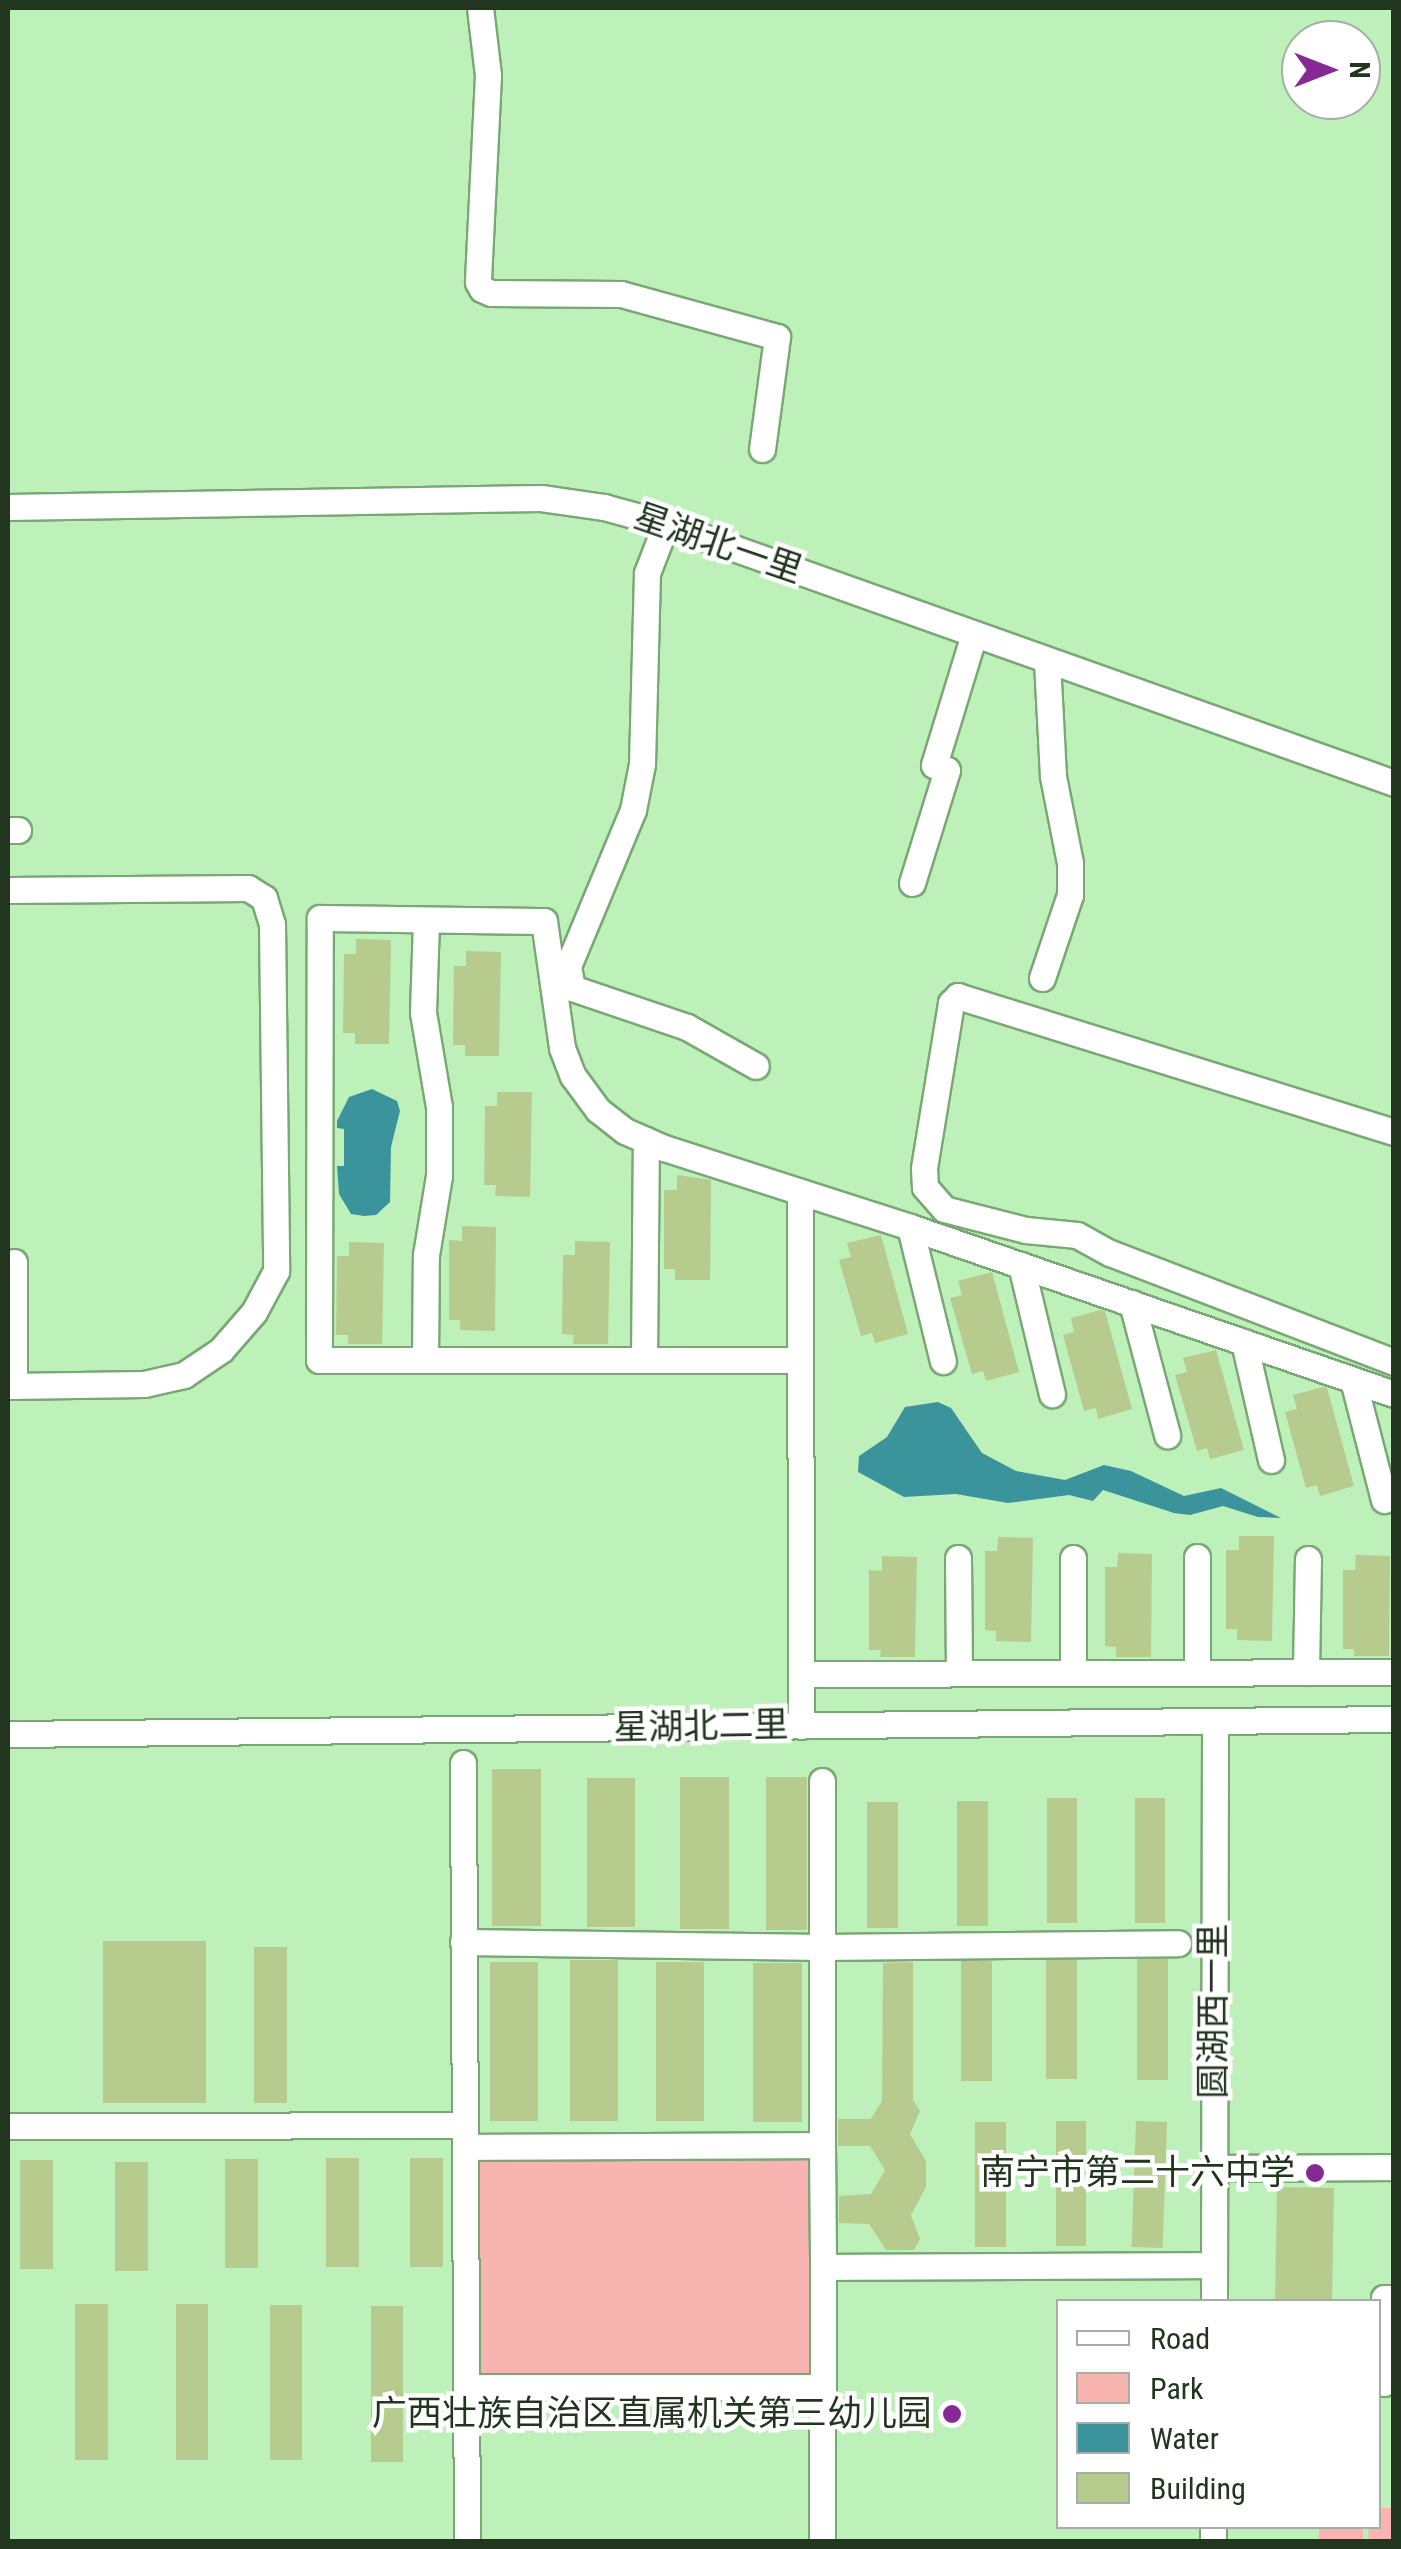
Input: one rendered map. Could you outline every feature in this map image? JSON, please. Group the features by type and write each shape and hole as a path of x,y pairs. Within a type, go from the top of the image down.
{"street":[{"path":"480,8 488,74 478,282 482,290 492,294 621,294 776,337 762,448"},
{"name":"星湖北一里","path":"8,507 541,498 604,506 666,524 1394,783"},
{"path":"666,524 647,573 642,764 633,810 568,966 572,988 688,1027 756,1066"},
{"path":"912,883 947,770 934,765 974,634"},
{"path":"1042,978 1070,895 1070,863 1054,776 1048,660"},
{"path":"8,890 248,888 264,898 272,924 274,1012 276,1270 254,1312 221,1350 184,1374 144,1384 11,1386 14,1262"},
{"path":"800,1360 320,1360 320,918 544,921 562,1048 573,1076 598,1110 624,1131 1394,1394"},
{"path":"425,1360 426,1255 440,1176 440,1108 423,1012 426,920"},
{"path":"1394,1132 958,996 951,1003 924,1168 925,1187 944,1209 1026,1230 1077,1235 1110,1253 1394,1362"},
{"path":"644,1360 646,1140"},
{"path":"800,1193 801,1726"},
{"path":"910,1226 943,1361"},
{"path":"1021,1265 1052,1394"},
{"path":"1132,1303 1167,1436"},
{"path":"1244,1342 1272,1460"},
{"path":"1353,1380 1384,1500"},
{"path":"1196,1557 1196,1673"},
{"path":"958,1558 960,1673"},
{"path":"1073,1558 1073,1673"},
{"path":"1306,1672 1308,1560"},
{"path":"801,1674 1394,1672"},
{"name":"星湖北二里","path":"8,1734 1394,1719"},
{"name":"圆湖西一里","path":"1214,2299 1215,1721"},
{"path":"463,1763 467,2542"},
{"path":"822,1781 822,2542"},
{"path":"463,1942 822,1947 1178,1943"},
{"path":"8,2126 822,2145"},
{"path":"1214,2168 1394,2167"},
{"path":"823,2267 1214,2265"},
{"path":"1385,2383 1384,2298 1394,2298"},
{"path":"466,2387 822,2387"}],"green space":[{"path":"479,2156 812,2156 812,2375 479,2375"},
{"path":"1381,2508 1393,2508 1393,2541 1369,2541 1368,2529 1381,2529"},
{"path":"1319,2529 1363,2529 1363,2541 1319,2541"}],"water":[{"path":"372,1089 397,1101 400,1111 391,1147 390,1202 376,1215 364,1216 351,1214 339,1194 337,1166 344,1166 344,1129 337,1128 337,1121 349,1097"},
{"path":"938,1402 951,1408 982,1453 1016,1471 1065,1480 1104,1465 1131,1471 1184,1496 1221,1488 1281,1518 1258,1517 1223,1506 1190,1515 1174,1513 1103,1490 1093,1501 1069,1495 1008,1503 956,1494 904,1497 858,1472 859,1456 887,1437 905,1407"}],"building":[{"path":"356,939 391,940 389,1044 355,1044 355,1033 343,1033 344,954 356,954"},
{"path":"466,951 501,952 499,1056 465,1056 465,1045 453,1045 454,966 466,966"},
{"path":"497,1092 532,1092 530,1197 495,1196 496,1185 484,1185 485,1106 497,1106"},
{"path":"677,1175 711,1180 710,1280 675,1280 675,1269 664,1269 664,1190 677,1190"},
{"path":"462,1226 496,1227 495,1331 460,1330 460,1320 449,1320 449,1240 462,1241"},
{"path":"881,1235 908,1334 875,1343 872,1333 861,1336 839,1260 851,1257 847,1243"},
{"path":"575,1241 610,1242 608,1344 573,1344 574,1335 562,1334 563,1255 575,1255"},
{"path":"349,1242 384,1243 382,1344 348,1344 348,1335 336,1335 337,1256 349,1256"},
{"path":"992,1272 1019,1372 986,1381 983,1371 972,1374 950,1298 962,1295 958,1281"},
{"path":"1105,1311 1132,1409 1098,1419 1096,1408 1084,1411 1063,1335 1074,1332 1071,1318"},
{"path":"1216,1350 1244,1450 1210,1459 1207,1448 1197,1451 1175,1375 1187,1372 1183,1358"},
{"path":"1327,1388 1354,1486 1320,1496 1317,1485 1306,1488 1285,1412 1297,1409 1293,1395"},
{"path":"1239,1536 1274,1536 1272,1641 1237,1640 1237,1629 1226,1629 1226,1550 1239,1550"},
{"path":"998,1537 1033,1538 1031,1642 996,1641 996,1631 985,1630 985,1551 997,1551"},
{"path":"1118,1553 1152,1554 1151,1657 1116,1657 1116,1647 1105,1646 1105,1567 1117,1567"},
{"path":"1356,1555 1390,1556 1389,1656 1354,1656 1354,1649 1343,1649 1343,1570 1355,1570"},
{"path":"882,1556 917,1557 915,1657 880,1657 881,1650 869,1650 869,1570 882,1571"},
{"path":"492,1769 541,1769 541,1926 492,1926"},
{"path":"680,1777 729,1777 729,1929 680,1929"},
{"path":"766,1777 807,1777 807,1930 766,1930"},
{"path":"587,1778 635,1778 635,1927 587,1927"},
{"path":"1047,1798 1077,1798 1077,1923 1047,1923"},
{"path":"1135,1798 1165,1798 1165,1923 1135,1923"},
{"path":"957,1801 988,1801 988,1926 957,1926"},
{"path":"867,1802 898,1802 898,1928 867,1928"},
{"path":"103,1941 206,1941 206,2103 103,2103"},
{"path":"254,1947 287,1947 287,2103 254,2103"},
{"path":"1137,1959 1168,1959 1168,2080 1137,2080"},
{"path":"570,1960 618,1960 618,2121 570,2121"},
{"path":"1046,1960 1077,1960 1077,2079 1046,2079"},
{"path":"961,1961 992,1961 992,2081 961,2081"},
{"path":"490,1962 538,1962 538,2121 490,2121"},
{"path":"656,1962 704,1962 704,2121 656,2121"},
{"path":"913,1962 913,2100 920,2111 910,2134 926,2161 926,2187 911,2215 920,2239 914,2250 886,2250 869,2224 839,2223 839,2196 871,2194 885,2170 870,2146 838,2146 838,2119 871,2119 882,2101 883,1963"},
{"path":"753,1963 802,1963 802,2122 753,2122"},
{"path":"1056,2121 1086,2121 1086,2246 1056,2246"},
{"path":"1136,2121 1167,2122 1163,2248 1132,2247"},
{"path":"975,2122 1006,2122 1006,2247 975,2247"},
{"path":"326,2158 359,2158 359,2267 326,2267"},
{"path":"410,2158 443,2158 443,2267 410,2267"},
{"path":"225,2159 258,2159 258,2268 225,2268"},
{"path":"20,2160 53,2160 53,2269 20,2269"},
{"path":"115,2162 148,2162 148,2271 115,2271"},
{"path":"1277,2187 1334,2188 1332,2299 1275,2299"},
{"path":"75,2304 108,2304 108,2460 75,2460"},
{"path":"176,2304 208,2304 208,2460 176,2460"},
{"path":"270,2305 302,2305 302,2460 270,2460"},
{"path":"371,2306 403,2306 403,2462 371,2462"}],"place":[{"name":"南宁市第二十六中学","path":"1315,2173"},
{"name":"广西壮族自治区直属机关第三幼儿园","path":"952,2414"}]}
